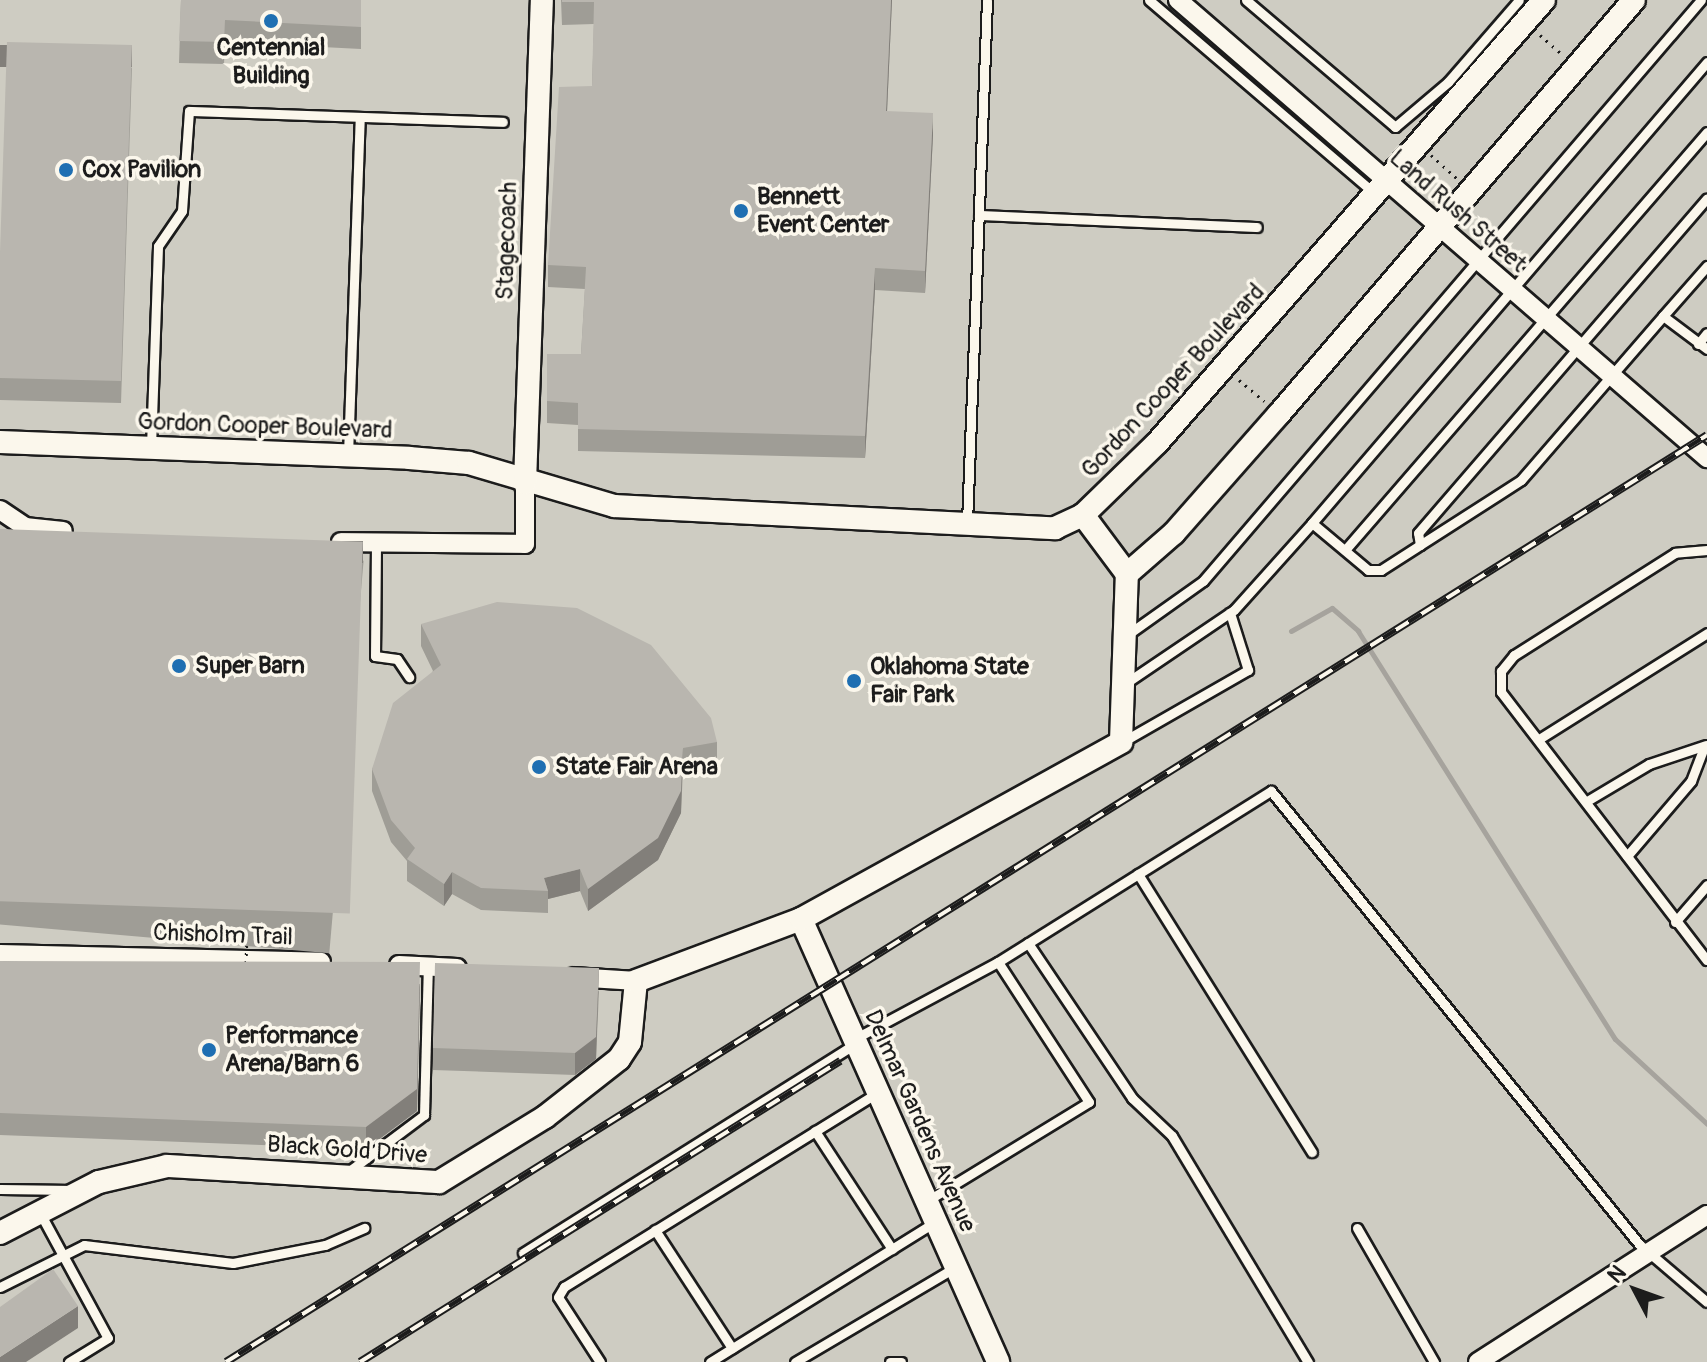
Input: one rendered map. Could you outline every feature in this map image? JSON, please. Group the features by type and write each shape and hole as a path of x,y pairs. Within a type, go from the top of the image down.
{"street":[{"name":"Stagecoach","path":"525,483 542,0"},
{"name":"Land Rush Street","path":"1178,0 1381,188 1511,290 1707,458"},
{"name":"Gordon Cooper Boulevard","path":"0,442 348,455 469,463 525,483 614,506 1055,528 1083,515 1224,367 1419,145 1522,11 1544,0"},
{"path":"1127,574 1174,533 1634,0"},
{"path":"324,541 525,544 525,483"},
{"path":"0,510 25,527 86,532"},
{"path":"558,976 636,981 797,926 1121,742 1127,574 1083,515"},
{"name":"Delmar Gardens Avenue","path":"797,926 856,1040 998,1362"},
{"name":"Chisholm Trail","path":"0,954 344,963"},
{"path":"375,964 481,970"},
{"name":"Black Gold Drive","path":"0,1233 80,1190 167,1166 439,1182 545,1117 627,1049 636,981"},
{"path":"1478,1362 1657,1253 1707,1215"}],"lane":[{"path":"967,523 987,0"},
{"path":"1149,0 1381,188"},
{"path":"1246,0 1395,127 1448,82 1522,11"},
{"path":"1125,637 1203,581 1701,0"},
{"path":"1123,685 1230,613 1312,523 1707,62"},
{"path":"151,447 158,246 182,211 189,111 503,122"},
{"path":"348,455 360,117"},
{"path":"1345,550 1707,132"},
{"path":"1420,545 1418,533 1707,198"},
{"path":"979,215 1257,227"},
{"path":"1312,523 1374,572 1521,480 1707,266"},
{"path":"1663,316 1703,346 1707,333"},
{"path":"376,543 375,656 397,659 409,677"},
{"path":"1707,550 1675,553 1514,655 1501,671 1501,692 1707,960"},
{"path":"1121,742 1248,670 1230,613"},
{"path":"1539,739 1707,633"},
{"path":"1587,801 1649,764 1705,745"},
{"path":"1627,856 1691,781 1705,745"},
{"path":"523,1253 856,1040 998,962 1271,791 1639,1244 1657,1253 1707,1302"},
{"path":"1138,874 1312,1152"},
{"path":"1675,922 1707,885"},
{"path":"1028,943 1132,1098 1172,1136 1308,1362"},
{"path":"710,1362 892,1249 931,1211 1089,1107 998,962"},
{"path":"340,1178 424,1115 428,967"},
{"path":"600,1362 560,1292 879,1092"},
{"path":"815,1131 892,1249"},
{"path":"0,1189 80,1190"},
{"path":"38,1210 108,1338 69,1362"},
{"path":"0,1287 60,1253 84,1245 233,1263 325,1245 364,1228"},
{"path":"1357,1228 1434,1362"},
{"path":"655,1230 732,1348"},
{"path":"795,1362 956,1267"},
{"path":"890,1362 901,1362"}],"path":[{"path":"1522,11 1577,67"},
{"path":"1419,145 1471,191"},
{"path":"1224,367 1279,414"},
{"path":"245,973 247,932"}],"shaded area":[{"name":"Oklahoma State Fair Park","path":"0,0 1707,0 1707,1362 0,1362"}],"building":[{"path":"181,0 361,0 361,27 225,20 224,42 179,41"},
{"name":"Bennett Event Center","path":"562,0 891,0 886,111 933,113 925,271 875,268 865,436 578,429 578,403 547,401 547,354 581,354 586,267 548,265 559,87 592,86 594,2"},
{"name":"Cox Pavilion","path":"7,42 132,45 121,381 0,378 0,252"},
{"name":"Super Barn","path":"0,529 363,542 350,913 0,901"},
{"name":"State Fair Arena","path":"497,602 577,608 651,645 711,718 717,742 683,748 681,791 658,838 588,889 580,869 544,878 548,891 481,888 452,872 444,884 407,859 415,848 391,820 372,769 393,703 441,665 421,624"},
{"name":"Performance Arena/Barn 6","path":"0,961 420,962 417,1089 366,1127 0,1113"},
{"path":"435,963 599,968 596,1037 575,1053 433,1048"},
{"path":"53,1269 78,1306 0,1357 0,1307"}],"waterway":[{"path":"1291,631 1332,608 1358,631 1615,1039 1707,1124"}],"railway":[{"path":"226,1362 1707,435"},
{"path":"360,1362 840,1061"}],"place":[{"name":"Centennial Building","path":"271,21"},
{"name":"Cox Pavilion","path":"66,170"},
{"name":"Bennett Event Center","path":"741,211"},
{"name":"Super Barn","path":"179,666"},
{"name":"Oklahoma State Fair Park","path":"854,681"},
{"name":"State Fair Arena","path":"539,767"},
{"name":"Performance Arena/Barn 6","path":"209,1050"}]}
